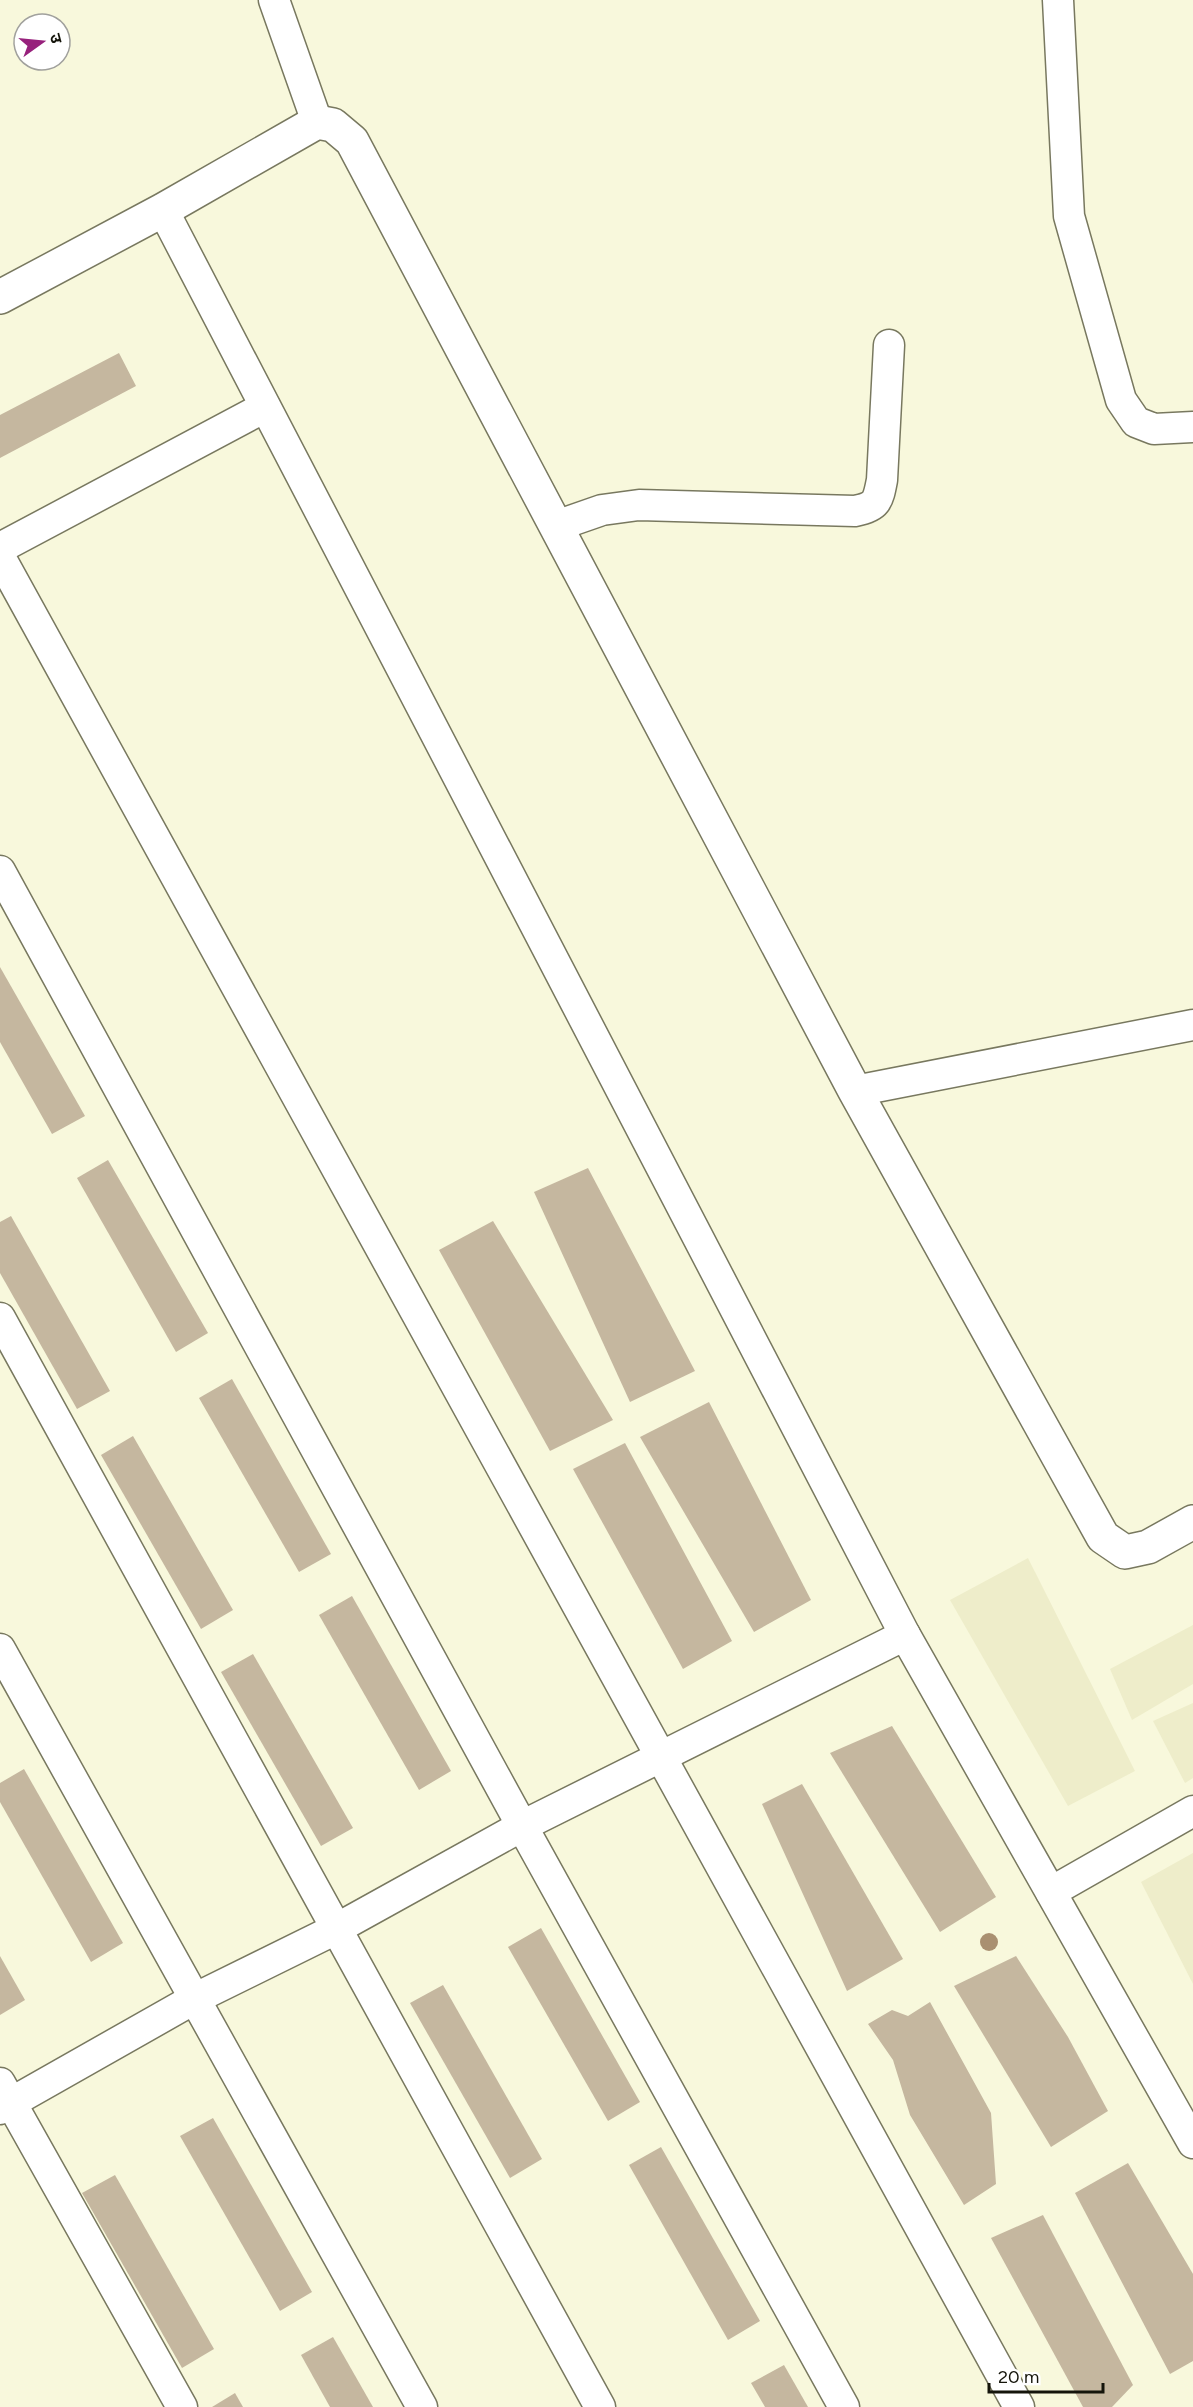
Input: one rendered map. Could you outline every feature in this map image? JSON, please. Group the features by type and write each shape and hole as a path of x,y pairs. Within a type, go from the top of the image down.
{"street":[{"path":"274,0 317,122"},
{"path":"1058,0 1069,216 1121,400 1136,422 1154,429 1193,427"},
{"path":"0,297 163,210 317,122 333,125 352,141 855,1091 1103,1537 1125,1552 1148,1547 1193,1522"},
{"path":"163,210 905,1635 1193,2143"},
{"path":"556,526 602,510 639,505 855,511 870,508 879,498 882,480 889,345"},
{"path":"0,548 265,407"},
{"path":"0,557 1019,2407"},
{"path":"0,871 522,1827 844,2407"},
{"path":"855,1091 1193,1025"},
{"path":"0,1318 600,2407"},
{"path":"182,2407 4,2098 194,1999 336,1929 522,1827 905,1635"},
{"path":"0,1649 422,2407"},
{"path":"1051,1892 1193,1810"}],"shaded area":[{"path":"1028,1558 1135,1771 1068,1806 950,1600"},
{"path":"1193,1625 1193,1684 1132,1720 1110,1669"},
{"path":"1193,1703 1193,1778 1185,1783 1153,1721"},
{"path":"1193,1853 1193,1984 1141,1882"}],"building":[{"path":"119,353 136,386 0,458 0,415"},
{"path":"0,967 85,1116 52,1134 0,1042"},
{"path":"108,1160 208,1333 176,1352 77,1178"},
{"path":"588,1168 695,1371 630,1402 534,1192"},
{"path":"11,1216 110,1391 77,1409 0,1273 0,1222"},
{"path":"493,1221 613,1420 550,1451 439,1250"},
{"path":"232,1379 331,1554 299,1572 199,1398"},
{"path":"709,1402 811,1600 754,1632 640,1437"},
{"path":"133,1436 233,1610 201,1629 101,1455"},
{"path":"625,1443 732,1641 683,1669 573,1469"},
{"path":"352,1596 451,1771 419,1790 319,1615"},
{"path":"253,1654 353,1828 321,1846 221,1672"},
{"path":"892,1726 996,1897 940,1932 830,1753"},
{"path":"24,1769 123,1943 91,1962 0,1802 0,1783"},
{"path":"802,1784 903,1959 847,1991 762,1804"},
{"path":"541,1928 640,2102 608,2121 508,1947"},
{"path":"0,1956 25,2000 0,2015"},
{"path":"1016,1956 1068,2037 1108,2111 1051,2147 954,1986"},
{"path":"443,1985 542,2159 510,2178 410,2003"},
{"path":"930,2002 991,2113 996,2184 964,2205 910,2115 893,2060 868,2024 892,2010 908,2016"},
{"path":"213,2118 312,2292 280,2311 180,2136"},
{"path":"661,2147 760,2321 728,2340 629,2165"},
{"path":"1128,2163 1193,2274 1193,2361 1170,2374 1075,2193"},
{"path":"115,2175 214,2349 182,2368 82,2193"},
{"path":"1043,2215 1133,2385 1112,2407 1083,2407 991,2238"},
{"path":"333,2337 373,2407 330,2407 301,2355"},
{"path":"784,2365 808,2407 765,2407 751,2383"},
{"path":"235,2393 243,2407 212,2407"}]}
